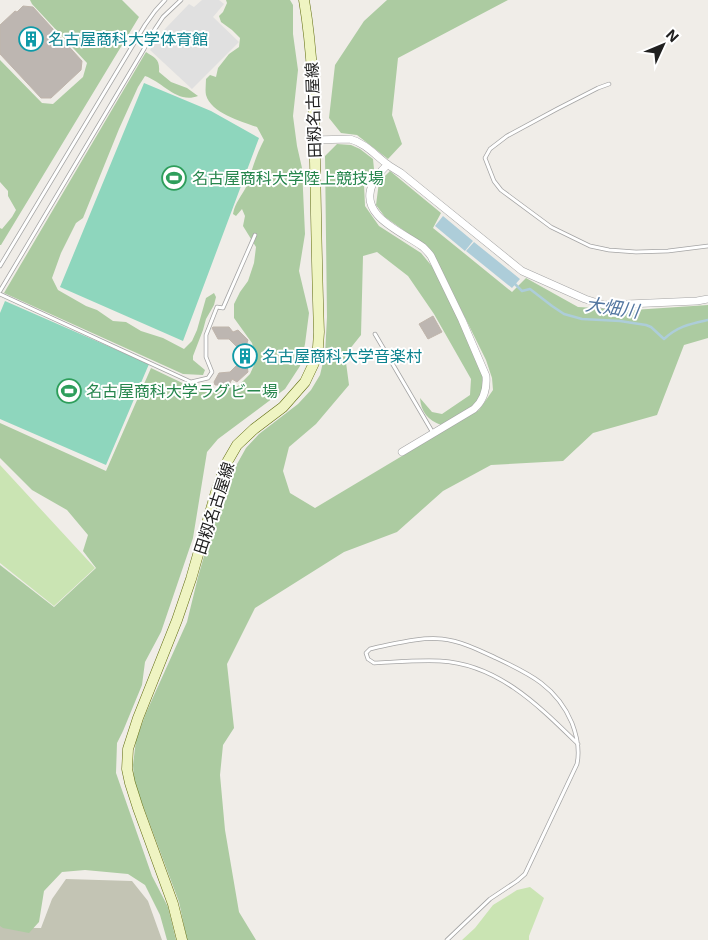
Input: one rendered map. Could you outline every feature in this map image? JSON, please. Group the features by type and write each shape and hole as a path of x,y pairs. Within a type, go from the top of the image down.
{"main road":[{"name":"田籾名古屋線","path":"182,940 170,896 130,783 127,768 128,749 138,718 180,612 226,464 237,445 283,406 304,382 314,362 318,347 312,65 304,0"}],"street":[{"path":"314,140 350,139 365,145 522,271 585,299 604,305 708,299"},
{"path":"387,164 371,187 370,199 375,212 385,222 424,248 432,256 466,329 486,376 487,385 480,404 466,415 402,452"}],"lane":[{"path":"0,266 141,31 155,11 166,0"},
{"path":"181,0 163,17 154,29 0,293 191,382 208,378 212,372 206,356 206,335 217,308 223,308 255,235"},
{"path":"609,84 556,108 507,136 490,149 484,158 494,182 501,190 551,227 590,246 609,250 636,252 668,251 708,246"},
{"path":"375,334 434,433"},
{"path":"447,940 490,899 524,874 577,764 578,744 568,715 554,694 533,677 471,646 441,638 427,639 378,647 370,649 366,654 368,659 374,663 440,661 467,665 485,671 512,686 528,698 578,744"}],"shaded area":[{"path":"202,0 219,0 224,4 213,17 239,42 192,89 150,50 165,29 189,4 194,7"},
{"path":"66,879 132,881 148,901 162,940 0,940 0,903 22,928 41,928 52,899"}],"green space":[{"path":"30,0 122,0 139,17 0,245 0,228 2,229 16,210 8,196 8,191 0,182 0,60 42,103 53,104 83,77 87,63"},
{"path":"226,0 290,0 293,5 293,34 298,70 293,116 302,168 305,234 299,271 309,313 300,366 285,389 218,439 207,452 193,538 161,632 145,662 142,685 117,743 116,773 152,876 168,907 176,940 167,940 160,915 145,885 128,874 85,870 62,872 44,891 39,922 29,933 3,928 0,926 0,565 54,607 96,568 83,551 88,535 67,510 32,490 0,458 0,423 106,471 151,368 195,389 214,390 238,386 250,374 255,363 255,354 252,343 234,318 234,304 248,281 254,263 256,247 243,226 245,216 242,209 236,216 233,214 237,202 247,185 264,140 257,127 220,112 206,95 206,79 210,75 216,77 218,68 229,54 239,47 240,38 221,22 219,16 227,3"},
{"path":"387,0 508,0 398,58 392,115 402,144 388,159 357,135 341,133 329,118 335,65 364,21"},
{"path":"146,52 158,62 159,72 171,82 187,88 198,96 190,98 177,95 145,76 119,129 83,218 76,223 61,253 52,278 58,290 97,310 113,321 126,322 141,331 163,338 184,349 192,341 197,330 206,298 214,293 216,297 214,305 206,319 193,356 193,360 205,370 203,375 183,374 4,293"},
{"name":"名古屋商科大学陸上競技場","path":"144,83 211,111 259,138 183,341 60,287"},
{"path":"337,144 351,145 373,159 374,169 364,185 365,206 379,226 421,253 435,270 483,373 483,391 475,406 441,425 432,421 426,415 420,398 432,412 442,414 470,395 471,379 434,314 408,276 377,252 363,256 361,335 345,355 349,385 316,424 289,447 283,471 290,493 315,508 479,410 493,390 492,378 486,360 434,255 420,242 385,217 376,205 379,182 390,171 441,213 433,228 512,292 526,278 578,307 633,310 708,305 708,338 684,345 657,415 593,433 563,461 491,465 443,491 397,532 344,552 255,608 227,664 234,728 223,745 220,775 225,830 239,912 256,940 187,940 179,902 134,779 133,765 136,740 146,713 187,622 217,511 221,507 232,473 246,448 259,434 298,404 311,390 320,375 325,354 327,317 325,156"},
{"name":"名古屋商科大学ラグビー場","path":"5,301 149,364 106,465 0,419 0,313"},
{"path":"0,465 95,568 54,606 0,563"},
{"path":"530,887 544,898 529,940 462,940 475,928 493,905 517,890"}],"water":[{"path":"443,216 473,241 465,251 435,226"},
{"path":"474,242 520,279 512,288 466,251"}],"building":[{"name":"名古屋商科大学体育館","path":"23,6 33,7 82,61 81,70 51,98 41,98 0,54 0,25"},
{"path":"433,316 442,332 428,339 419,324"},
{"name":"名古屋商科大学音楽村","path":"213,327 229,327 233,332 238,330 248,340 246,346 252,349 252,363 247,365 248,372 237,382 232,379 229,385 215,385 214,382 219,373 230,372 239,363 239,349 229,339 218,339"}],"waterway":[{"name":"大畑川","path":"515,284 522,291 530,289 564,314 582,319 620,321 646,325 664,339 679,328 708,320"}],"place":[{"name":"名古屋商科大学体育館","path":"31,39"},
{"name":"名古屋商科大学陸上競技場","path":"174,178"},
{"name":"名古屋商科大学音楽村","path":"245,356"},
{"name":"名古屋商科大学ラグビー場","path":"69,391"}]}
